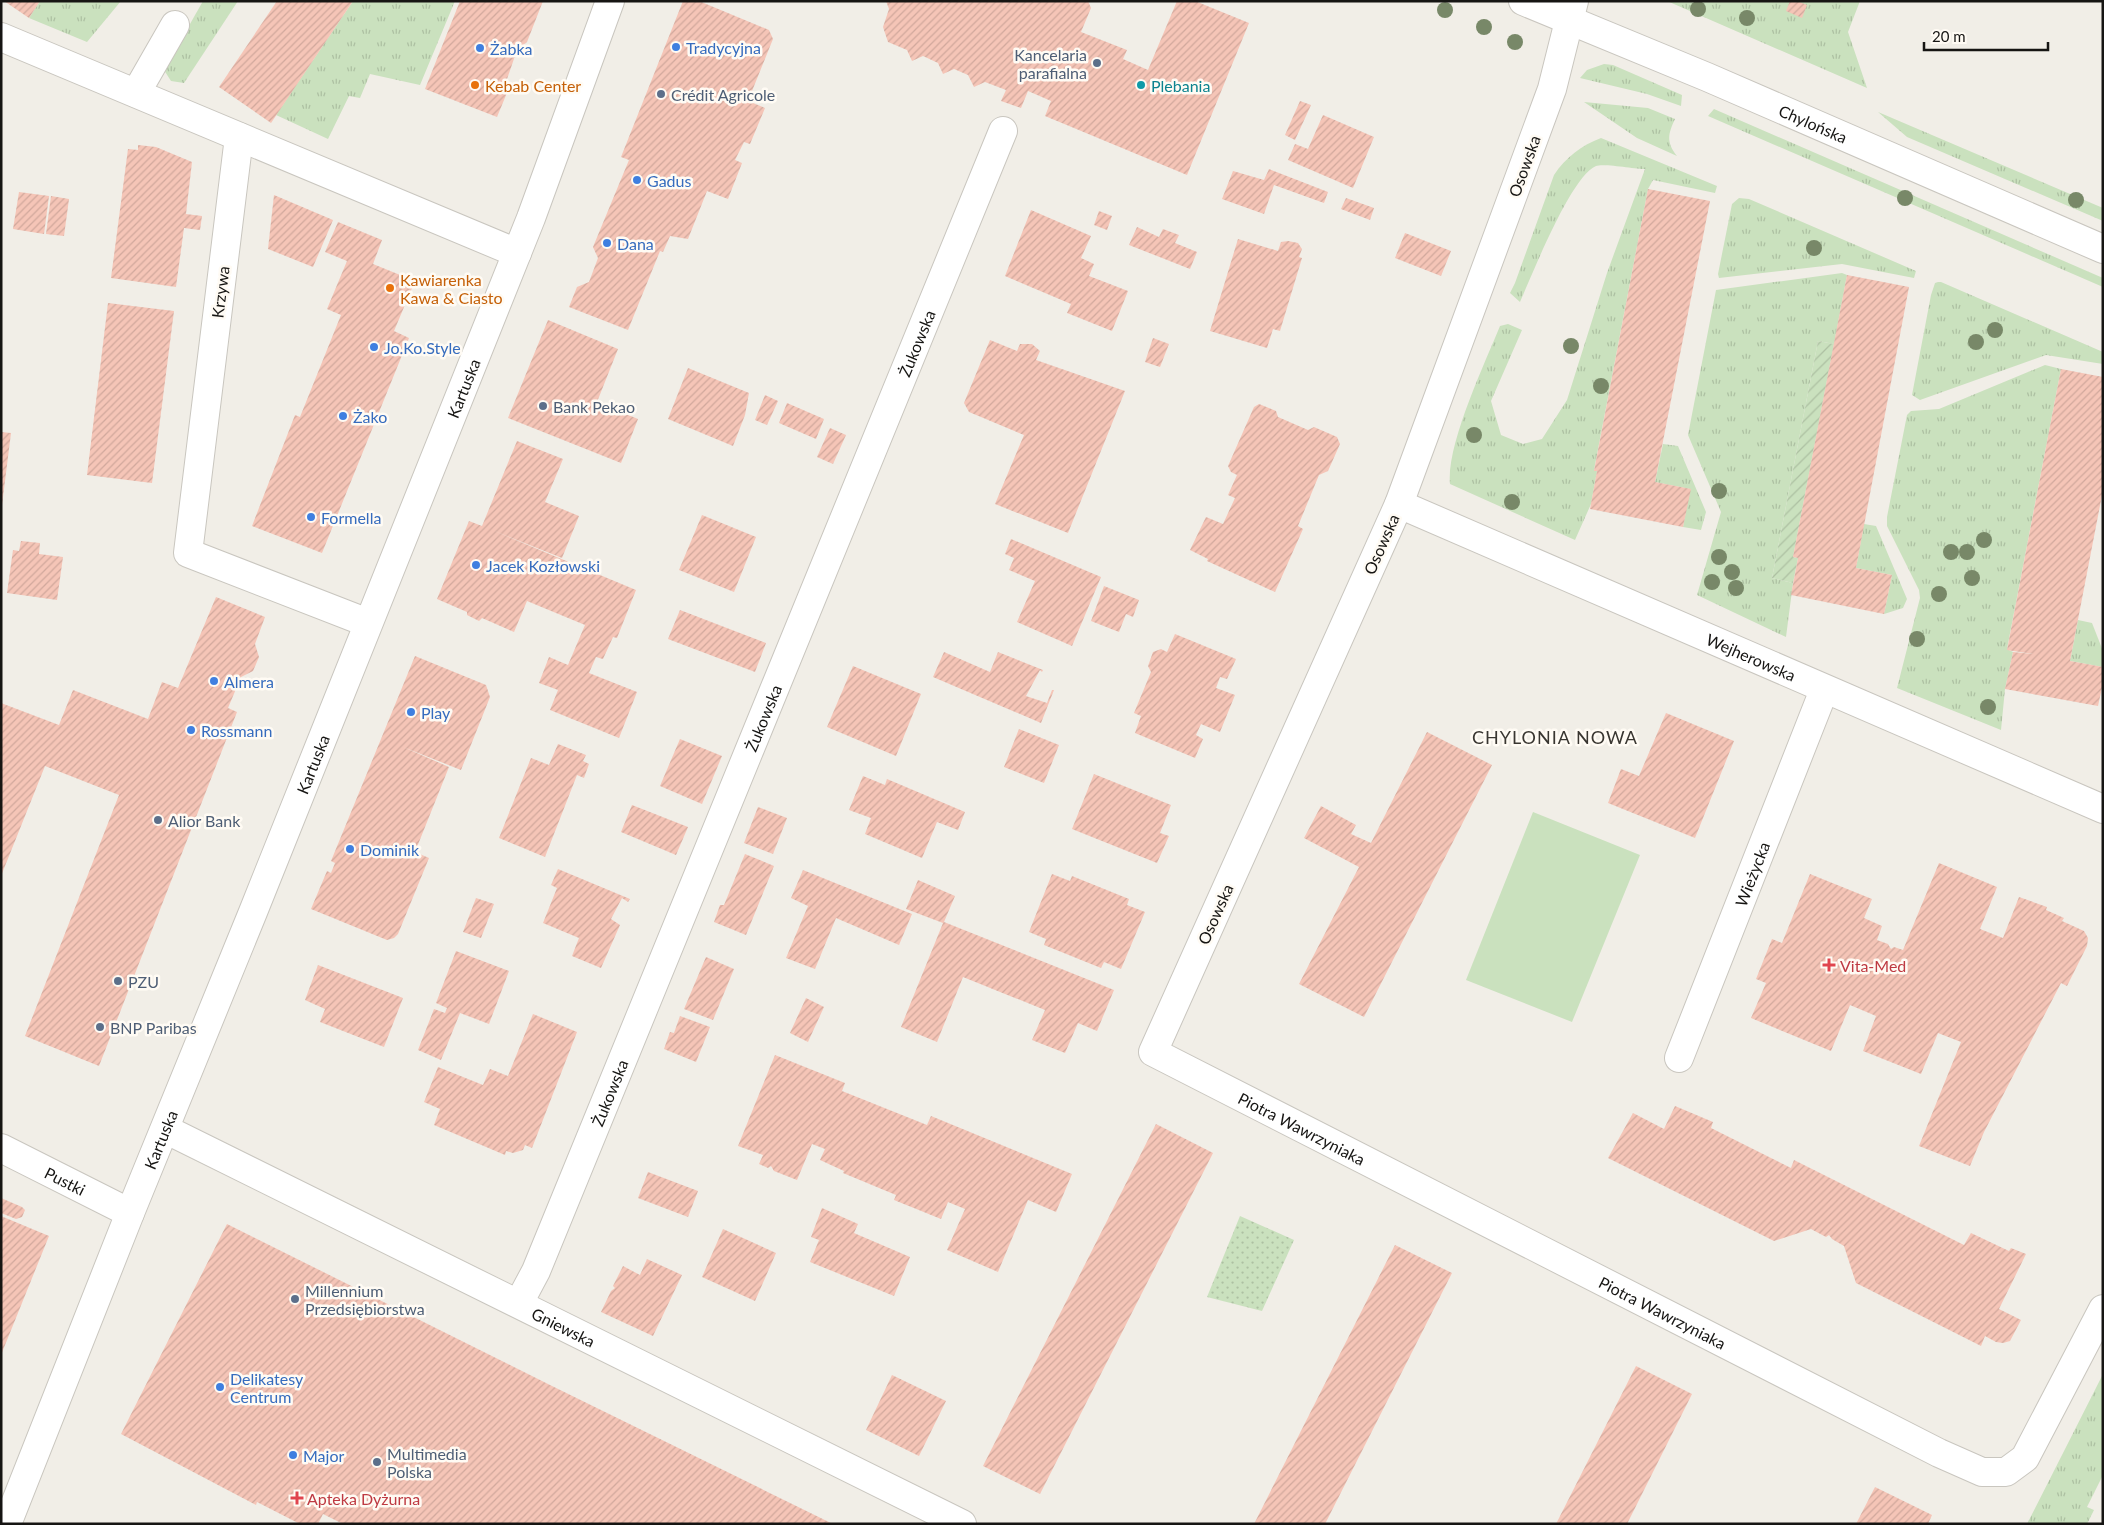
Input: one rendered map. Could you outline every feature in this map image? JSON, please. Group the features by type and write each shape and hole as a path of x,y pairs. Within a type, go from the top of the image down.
{"street":[{"name":"Kartuska","path":"6,1524 517,253 610,1"},
{"name":"Chylońska","path":"1523,1 1572,11 1707,77 2103,249"},
{"name":"Osowska","path":"1153,1052 1399,504 1552,89 1572,11"},
{"path":"136,93 175,25"},
{"path":"1,37 517,253"},
{"name":"Żukowska","path":"519,1303 536,1271 1003,131"},
{"name":"Krzywa","path":"239,137 188,553 368,624"},
{"name":"Wejherowska","path":"1399,504 2103,810"},
{"name":"Wieżycka","path":"1679,1058 1824,690"},
{"name":"Piotra Wawrzyniaka","path":"1153,1052 1939,1453 1982,1472 2006,1472 2025,1458 2103,1309"},
{"name":"Gniewska","path":"165,1128 962,1524"},
{"name":"Pustki","path":"1,1148 130,1212"}],"green space":[{"path":"40,1 121,1 87,42 29,18"},
{"path":"203,1 238,1 184,83 171,81 164,70"},
{"path":"353,1 455,1 420,85 370,74 360,98 349,96 328,139 276,115"},
{"path":"1667,1 1860,1 1848,32 1867,88"},
{"path":"1604,64 1613,65 1682,95 1681,106 1647,94 1580,78 1587,70"},
{"path":"1584,102 1648,108 1675,119 1669,138 1677,156 1637,138"},
{"path":"1714,109 2103,278 2103,287 1708,116"},
{"path":"1878,112 2103,208 2103,221 1907,137"},
{"path":"1601,138 1717,186 1715,193 1653,180 1648,189 1594,470 1597,471 1591,504 1575,540 1450,484 1450,468 1454,448 1468,404 1500,326 1508,324 1522,330 1491,401 1501,435 1523,444 1542,439 1567,400 1607,273 1645,169 1600,165 1586,174 1564,206 1520,302 1510,293 1554,175 1574,153 1587,144"},
{"path":"1739,198 1749,199 1916,271 1914,278 1842,264 1719,278 1718,274 1732,204"},
{"path":"1842,273 1847,275 1834,344 1818,341 1772,578 1793,583 1786,637 1697,595 1721,512 1688,435 1716,290"},
{"path":"1938,282 2103,352 2103,364 2046,355 1920,400 1912,395 1931,295 1935,283"},
{"path":"1818,341 1834,344 1793,557 1798,558 1793,583 1772,578"},
{"path":"2045,365 2061,369 2007,649 2013,652 2005,689 2001,730 1897,688 1920,598 1919,590 1887,526 1887,517 1907,415 1911,411 1939,409"},
{"path":"1663,444 1678,446 1706,512 1701,530 1683,527 1690,489 1655,482"},
{"path":"1864,524 1876,526 1907,599 1903,608 1884,614 1892,575 1856,568"},
{"path":"2078,620 2092,623 2103,651 2103,667 2070,661"},
{"path":"1533,812 1640,855 1572,1022 1466,980"},
{"path":"1240,1216 1294,1240 1262,1311 1207,1297"},
{"path":"2103,1374 2103,1475 2087,1507 2094,1510 2087,1524 2027,1524"}],"building":[{"path":"4,1 40,1 29,18"},
{"path":"277,1 353,1 271,123 219,87"},
{"path":"460,1 543,1 527,42 517,50 506,82 511,83 497,117 425,89"},
{"path":"683,1 699,1 769,30 773,39 748,101 765,108 750,144 744,142 735,160 742,163 728,199 707,191 688,239 670,236 663,252 660,251 628,330 569,307 577,287 589,282 598,258 593,247 629,160 621,157"},
{"path":"886,1 1088,1 1091,8 1081,32 1127,50 1123,59 1148,70 1177,1 1195,1 1249,23 1187,175 1045,116 1051,101 1028,91 1021,108 1001,101 1006,90 985,82 974,87 968,75 954,69 943,74 938,63 923,56 912,61 907,50 888,42 883,27 889,9"},
{"path":"1790,1 1797,1 1807,5 1802,18 1786,11"},
{"path":"1300,101 1311,105 1295,140 1285,135"},
{"path":"1323,115 1374,137 1353,188 1288,160 1295,144 1308,149"},
{"path":"138,145 156,147 192,162 186,214 202,216 200,230 184,228 176,287 111,278 128,149 138,150"},
{"path":"1269,169 1328,192 1324,203 1274,185 1264,214 1222,199 1233,171 1264,180"},
{"path":"1648,189 1710,201 1655,482 1691,489 1683,527 1590,509 1597,471 1594,471"},
{"path":"19,192 49,196 44,234 13,229"},
{"path":"274,195 333,220 313,267 268,249"},
{"path":"51,196 69,199 64,236 46,234"},
{"path":"1346,198 1374,208 1370,220 1341,209"},
{"path":"1031,210 1091,236 1081,258 1094,264 1089,276 1128,291 1112,331 1067,313 1071,304 1005,276"},
{"path":"1099,211 1112,216 1107,230 1094,225"},
{"path":"338,222 382,240 373,264 415,281 394,331 409,338 322,553 252,526 295,415 300,417 341,315 327,309 347,261 325,252"},
{"path":"1137,227 1159,237 1163,229 1179,235 1175,243 1197,252 1190,269 1129,245"},
{"path":"1405,233 1451,251 1441,276 1395,258"},
{"path":"1238,239 1278,251 1281,242 1288,241 1298,243 1302,249 1299,257 1302,258 1280,331 1273,329 1267,348 1210,331"},
{"path":"1847,275 1909,287 1856,568 1892,575 1884,614 1791,595 1798,558 1793,557"},
{"path":"108,303 174,311 152,483 87,475"},
{"path":"548,320 618,349 597,402 638,419 621,463 508,418"},
{"path":"1153,338 1169,344 1160,367 1145,362"},
{"path":"990,340 1017,351 1020,344 1032,344 1040,351 1036,360 1125,391 1068,533 995,504 1024,435 969,412 964,403"},
{"path":"688,368 749,393 745,415 733,446 668,419"},
{"path":"2061,369 2103,377 2103,490 2070,661 2103,667 2103,683 2098,706 2005,689 2013,652 2033,654 2007,650"},
{"path":"765,395 778,401 767,425 755,420"},
{"path":"787,403 824,419 816,439 779,423"},
{"path":"1259,404 1276,411 1278,417 1308,430 1314,427 1337,437 1340,444 1328,471 1319,475 1298,526 1303,529 1275,592 1207,561 1208,559 1190,550 1206,517 1223,524 1235,498 1228,495 1237,475 1231,472 1228,466 1254,407"},
{"path":"830,428 846,435 833,464 817,457"},
{"path":"1,432 11,433 2,505 1,505"},
{"path":"517,441 563,459 545,502 579,516 562,558 492,530 636,590 617,638 613,637 603,659 596,657 589,673 637,692 619,738 550,710 558,690 539,683 549,657 568,665 585,625 527,601 514,632 482,618 479,621 467,615 467,612 437,599 469,521 482,526"},
{"path":"702,515 756,537 734,592 679,570"},
{"path":"1011,539 1101,577 1072,646 1017,622 1035,581 1009,570 1014,558 1005,554"},
{"path":"21,541 40,543 39,554 63,557 57,600 7,593 13,550 19,551"},
{"path":"1104,586 1139,600 1133,617 1126,614 1119,632 1091,621"},
{"path":"216,597 265,617 255,644 259,657 253,671 241,677 228,708 237,712 99,1066 25,1036 119,795 45,766 1,876 1,703 59,725 73,690 148,719 162,682 178,688"},
{"path":"680,610 766,643 755,672 668,639"},
{"path":"1175,634 1236,659 1227,679 1220,677 1216,688 1235,695 1220,732 1201,724 1196,735 1203,739 1195,758 1135,733 1141,716 1134,713 1151,672 1148,666 1153,652 1161,649 1167,652"},
{"path":"944,652 990,672 998,652 1043,670 1042,672 1040,670 1026,696 1047,703 1052,690 1054,690 1041,723 933,677"},
{"path":"415,656 486,685 490,697 461,770 403,747 449,767 415,852 429,858 398,934 394,938 387,940 311,909 327,871 331,873 335,863 331,861"},
{"path":"853,666 921,694 896,756 827,727"},
{"path":"1666,713 1734,741 1695,838 1608,803 1621,769 1639,776"},
{"path":"1019,729 1059,745 1044,783 1004,767"},
{"path":"1427,732 1492,765 1364,1017 1299,984 1359,867 1304,838 1321,806 1356,825 1351,834 1371,843"},
{"path":"680,739 722,756 702,804 660,786"},
{"path":"558,744 586,755 583,761 589,764 584,778 577,775 545,857 499,838 531,758 549,765"},
{"path":"1094,774 1171,805 1160,833 1169,836 1157,863 1072,829"},
{"path":"863,776 885,785 887,779 965,812 958,830 937,822 922,858 865,834 871,818 849,810"},
{"path":"632,805 688,827 676,855 621,832"},
{"path":"758,807 787,818 773,854 744,843"},
{"path":"745,854 774,866 746,935 714,922 720,905 724,905"},
{"path":"1939,863 1997,887 1980,929 2003,938 2019,897 2047,907 2046,910 2064,918 2062,921 2084,931 2088,938 2087,946 2067,986 2061,983 1984,1132 1970,1166 1919,1146 1961,1042 1938,1033 1921,1074 1863,1051 1876,1016 1850,1005 1831,1051 1751,1018 1766,983 1756,979 1772,939 1782,943 1810,874 1872,899 1864,918 1882,926 1877,940 1888,944 1891,949 1894,947 1903,950"},
{"path":"558,869 630,899 628,902 622,898 611,919 620,925 601,968 572,956 579,938 543,923 557,888 551,885"},
{"path":"803,870 912,914 899,945 836,918 815,969 786,958 808,906 791,898"},
{"path":"1052,874 1070,881 1072,876 1129,899 1127,905 1145,912 1121,969 1104,962 1101,968 1044,945 1046,939 1029,932"},
{"path":"918,880 955,896 944,922 1114,990 1097,1031 1078,1023 1065,1053 1032,1040 1045,1010 963,977 937,1042 901,1027 943,923 906,909"},
{"path":"476,898 494,904 481,938 463,932"},
{"path":"456,951 509,971 489,1024 460,1013 441,1060 418,1050 434,1009 445,1013 447,1008 436,1003"},
{"path":"706,957 734,969 713,1020 684,1009"},
{"path":"318,965 403,998 384,1047 320,1022 325,1009 305,1000"},
{"path":"806,998 824,1007 808,1042 790,1033"},
{"path":"533,1014 577,1032 532,1148 525,1145 523,1150 513,1153 506,1151 505,1155 434,1125 440,1109 424,1102 438,1067 483,1085 490,1069 508,1076"},
{"path":"680,1016 710,1027 696,1062 664,1049 670,1032 674,1033"},
{"path":"775,1055 845,1083 842,1091 927,1125 931,1116 1072,1174 1056,1212 1028,1200 998,1272 947,1250 965,1209 948,1202 941,1219 894,1200 896,1195 843,1173 844,1171 820,1160 825,1149 812,1144 797,1180 774,1171 771,1166 768,1168 759,1164 763,1155 738,1146"},
{"path":"1675,1106 1713,1122 1711,1128 1791,1168 1794,1160 1964,1245 1971,1233 2009,1251 2011,1248 2026,1254 1999,1309 2021,1320 2010,1341 1996,1342 1985,1336 1981,1346 1856,1283 1844,1246 1829,1235 1826,1237 1811,1229 1774,1241 1608,1158 1633,1113 1664,1129"},
{"path":"1156,1124 1213,1153 1040,1494 983,1466"},
{"path":"648,1172 698,1191 688,1217 638,1198"},
{"path":"1,1198 22,1207 25,1210 22,1217 16,1219 1,1213"},
{"path":"822,1208 858,1224 854,1233 910,1257 894,1296 810,1262 819,1240 811,1237"},
{"path":"1,1216 49,1236 1,1355"},
{"path":"227,1224 833,1524 343,1524 323,1514 318,1524 300,1524 257,1502 256,1505 121,1434"},
{"path":"723,1229 776,1253 755,1301 702,1277"},
{"path":"1395,1245 1452,1273 1325,1524 1254,1524"},
{"path":"647,1259 682,1275 653,1336 601,1312 611,1291 615,1288 613,1286 623,1266 640,1275"},
{"path":"1636,1366 1692,1394 1627,1524 1556,1524"},
{"path":"892,1375 946,1401 919,1456 866,1430"},
{"path":"1875,1487 1932,1515 1928,1524 1856,1524"}],"place":[{"name":"Tradycyjna","path":"676,47"},
{"name":"Żabka","path":"480,48"},
{"name":"Kancelaria parafialna","path":"1097,63"},
{"name":"Kebab Center","path":"475,85"},
{"name":"Plebania","path":"1141,85"},
{"name":"Crédit Agricole","path":"661,94"},
{"name":"Gadus","path":"637,180"},
{"name":"Dana","path":"607,243"},
{"name":"Kawiarenka Kawa & Ciasto","path":"390,288"},
{"name":"Jo.Ko.Style","path":"374,347"},
{"name":"Bank Pekao","path":"543,406"},
{"name":"Żako","path":"343,416"},
{"name":"Formella","path":"311,517"},
{"name":"Jacek Kozłowski","path":"476,565"},
{"name":"Almera","path":"214,681"},
{"name":"Play","path":"411,712"},
{"name":"Rossmann","path":"191,730"},
{"name":"Alior Bank","path":"158,820"},
{"name":"Dominik","path":"350,849"},
{"name":"Vita-Med","path":"1829,965"},
{"name":"PZU","path":"118,981"},
{"name":"BNP Paribas","path":"100,1027"},
{"name":"Millennium Przedsiębiorstwa","path":"295,1299"},
{"name":"Delikatesy Centrum","path":"220,1387"},
{"name":"Major","path":"293,1455"},
{"name":"Multimedia Polska","path":"377,1462"},
{"name":"Apteka Dyżurna","path":"297,1498"}],"district":[{"name":"CHYLONIA NOWA","path":"1555,737"}]}
